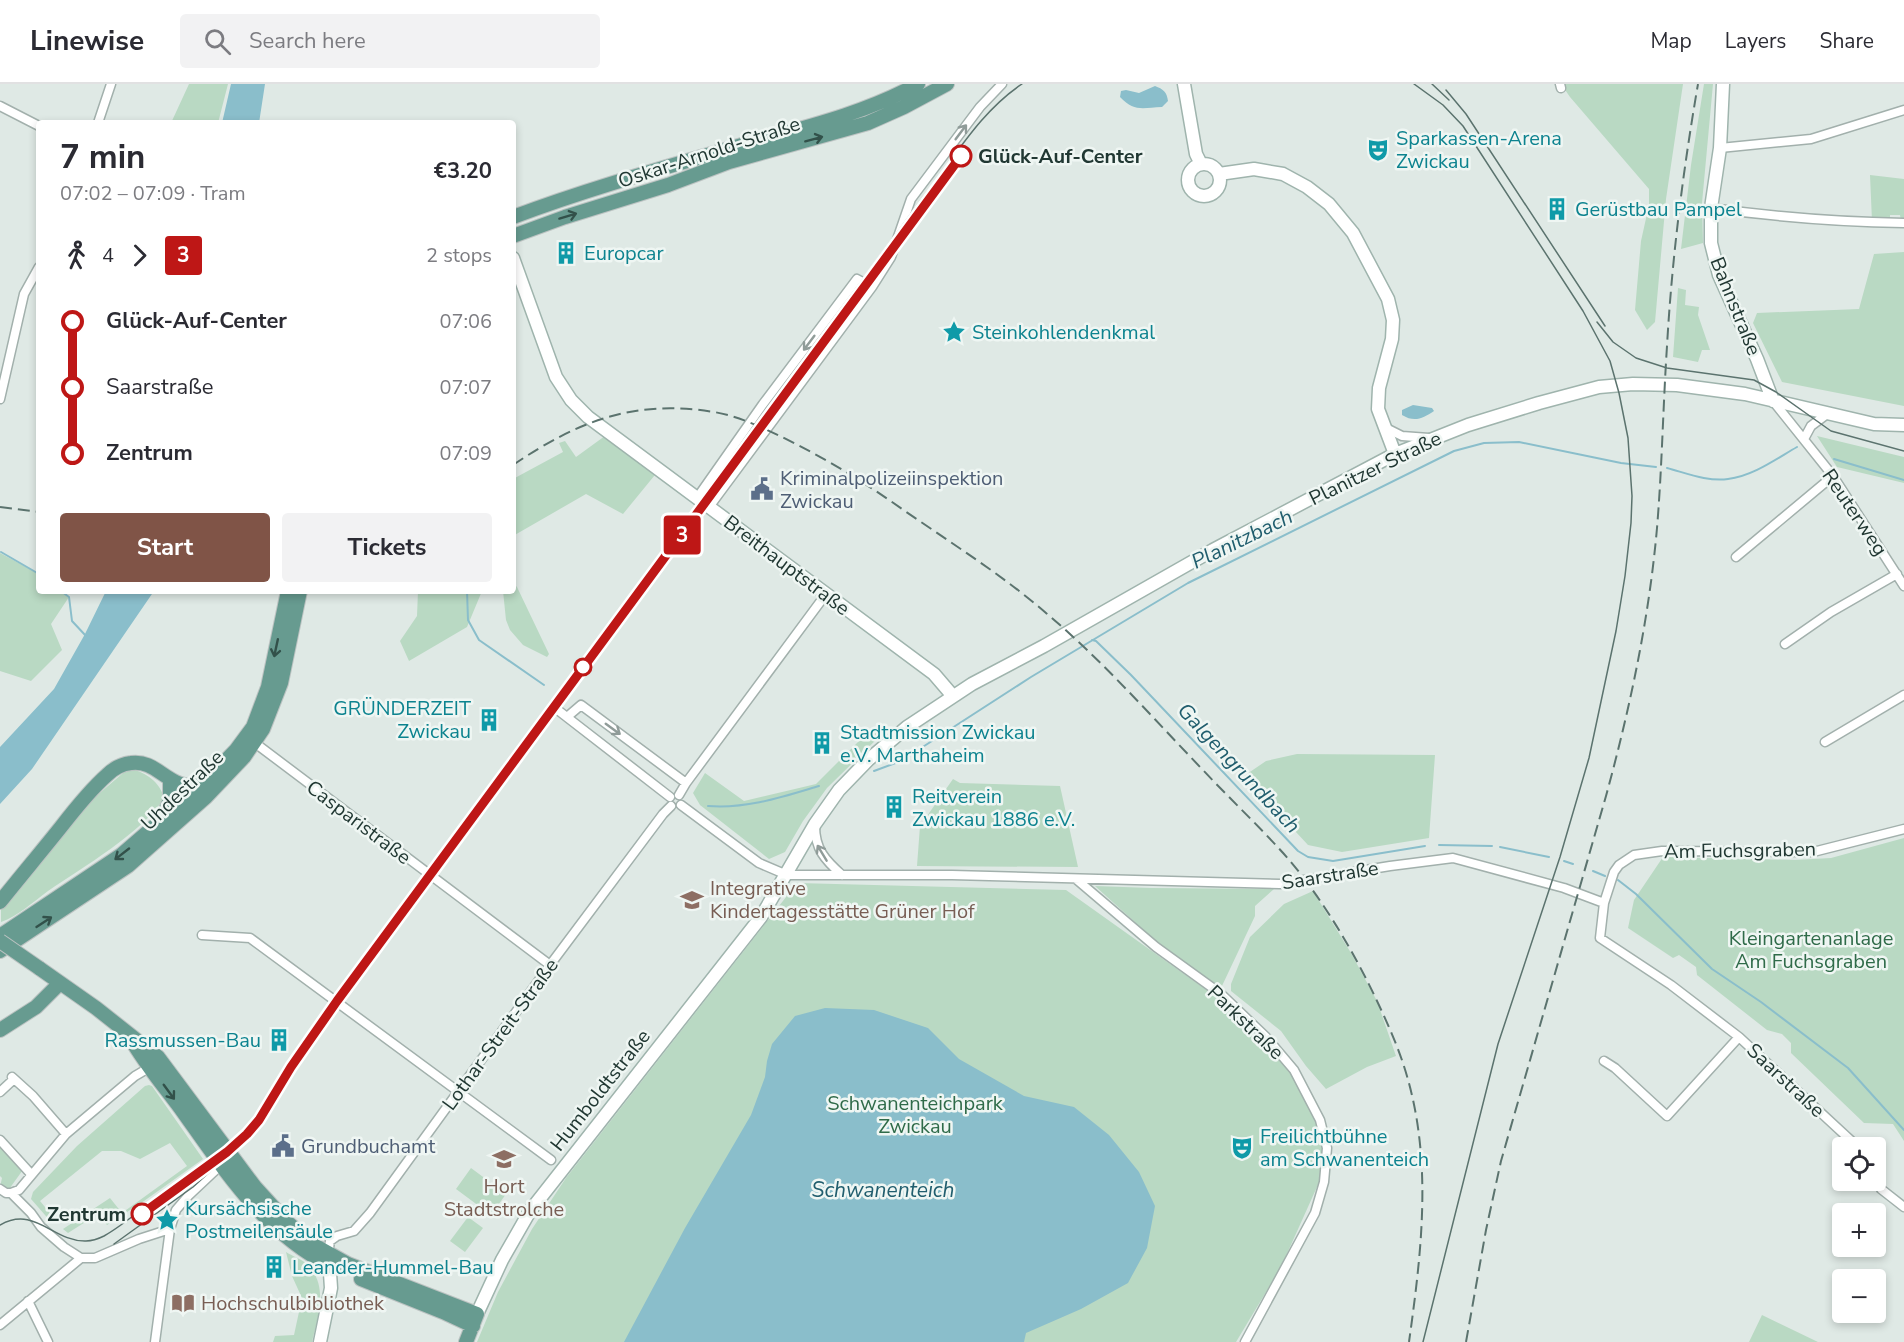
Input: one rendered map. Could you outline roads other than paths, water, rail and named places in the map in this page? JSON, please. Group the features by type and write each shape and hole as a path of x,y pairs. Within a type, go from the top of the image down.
{"main road":[{"name":"Oskar-Arnold-Straße","path":"516,216 643,173 857,112 918,84"},
{"name":"Oskar-Arnold-Straße","path":"516,235 558,219 668,185 729,162 868,123 947,84"},
{"path":"1184,84 1196,154 1201,164"},
{"name":"Bahnstraße","path":"1723,84 1720,148 1711,208 1711,243 1719,275 1757,359 1773,401"},
{"path":"1201,164 1215,168 1219,174 1220,180 1214,192 1209,195 1192,190 1188,178 1195,167 1201,164"},
{"path":"1219,174 1254,169 1283,174 1307,187 1329,204 1353,233 1388,299 1393,320 1392,339 1379,388 1378,409 1395,454"},
{"name":"Breithauptstraße","path":"516,266 556,377 571,400 588,417 934,674 952,695"},
{"name":"Planitzer Straße","path":"787,875 815,824 838,790 907,727 952,695 1044,646 1213,550 1395,454 1432,438 1539,403 1617,385 1677,385 1741,393 1874,424 1904,425"},
{"name":"Uhdestraße","path":"0,936 121,855 202,785 242,744 259,713 268,687 287,594"},
{"name":"Uhdestraße","path":"0,951 129,866 231,772 255,743 270,715 281,683 299,594"},
{"path":"0,902 68,818 117,767 130,763 143,763 180,785 192,787 202,785"},
{"path":"161,821 170,800 170,781"},
{"name":"Humboldtstraße","path":"466,1342 511,1242 530,1211 761,917 787,875"},
{"path":"0,941 60,982 129,1036 151,1050 230,1156 269,1203 330,1260 331,1288 320,1342"},
{"path":"0,1030 36,1007 60,982"},
{"path":"129,1036 221,1165 273,1226 303,1249 475,1320"}],"street":[{"path":"99,120 111,84"},
{"path":"709,507 872,287 891,257 911,199 980,107 1002,84"},
{"path":"0,106 36,124"},
{"path":"1720,148 1811,139 1904,110"},
{"path":"1711,208 1771,216 1848,222 1904,223"},
{"path":"0,399 24,294 36,272"},
{"path":"698,498 763,404 857,279 872,287"},
{"name":"Reuterweg","path":"1773,401 1833,476 1904,586"},
{"path":"1804,439 1811,426 1827,414"},
{"path":"1383,426 1402,436 1432,438"},
{"path":"1736,557 1833,476"},
{"path":"1785,644 1831,612 1897,574"},
{"name":"Lothar-Streit-Straße","path":"330,1260 330,1241 359,1227 550,965 675,801 826,594"},
{"path":"1825,742 1904,695"},
{"name":"Saarstraße","path":"686,783 581,705 563,714 759,863 787,875 952,875 1280,884 1453,858 1563,888 1604,903 1600,938 1671,985 1739,1037 1847,1137"},
{"name":"Casparistraße","path":"255,743 550,965"},
{"path":"815,824 819,850 826,861 843,875"},
{"name":"Am Fuchsgraben","path":"1604,903 1614,872 1619,865 1634,855 1662,851 1814,852 1904,829"},
{"name":"Parkstraße","path":"1076,879 1156,947 1221,994 1266,1037 1294,1070 1320,1120 1328,1148 1324,1182 1315,1213 1245,1342"},
{"path":"202,935 250,938 551,1160"},
{"name":"Saarstraße","path":"1604,1061 1615,1068 1667,1116 1739,1037"},
{"path":"11,1193 19,1190 66,1134 149,1066 167,1069"},
{"path":"0,1092 13,1078 33,1096 66,1134"},
{"path":"0,1140 31,1174"},
{"path":"154,1342 171,1229 177,1210 188,1196 221,1165"},
{"path":"0,1190 11,1193 41,1227 64,1247 81,1257 94,1258 139,1239 171,1229"},
{"path":"1884,1191 1904,1207"},
{"path":"0,1324 81,1257"},
{"path":"28,1301 48,1342"}],"water":[{"path":"231,84 265,84 259,120 223,120"},
{"path":"1155,86 1167,95 1168,101 1162,107 1134,107 1120,97 1121,91 1139,93"},
{"path":"1413,405 1432,408 1434,411 1419,419 1411,419 1402,415 1402,410"},
{"path":"105,594 152,594 32,769 0,804 0,747 54,689"},
{"name":"Schwanenteich","path":"825,1008 874,1010 928,1028 959,1059 1024,1096 1074,1107 1109,1135 1139,1172 1155,1206 1147,1248 1128,1283 1081,1309 1026,1333 1024,1342 624,1342 685,1228 751,1115 765,1077 772,1044 795,1016"}],"waterway":[{"name":"Planitzbach","path":"874,771 901,761 1031,677 1188,583 1454,451 1484,443 1519,442 1621,463 1656,467"},
{"name":"Planitzbach","path":"1667,468 1705,478 1728,479 1755,471 1797,447"},
{"name":"Planitzbach","path":"1834,459 1904,480"},
{"path":"1,552 36,572"},
{"path":"65,594 69,597 72,621 86,636"},
{"name":"Planitzbach","path":"467,594 468,620 479,640 544,685"},
{"name":"Galgengrundbach","path":"1092,640 1096,641 1131,675 1298,851 1308,857 1333,861 1425,846"},
{"name":"Planitzbach","path":"708,806 751,804 819,786"},
{"name":"Galgengrundbach","path":"1439,845 1492,846"},
{"name":"Galgengrundbach","path":"1500,847 1549,857"},
{"name":"Galgengrundbach","path":"1564,861 1573,864"},
{"name":"Galgengrundbach","path":"1593,871 1605,876"},
{"name":"Galgengrundbach","path":"1618,880 1636,894 1712,969 1761,1002 1848,1068 1904,1130"}],"tram line":[{"path":"0,1225 12,1220 24,1219 74,1240 88,1241 100,1238 215,1157 246,1128 268,1098 299,1047 958,151 993,108 1022,84"},
{"path":"1414,84 1443,105 1463,126 1583,311 1610,361 1628,438 1632,496 1625,576 1616,631 1589,758 1560,857 1498,1044 1423,1342"},
{"path":"1432,84 1449,100"},
{"path":"1446,90 1466,114 1605,326"},
{"name":"3","path":"142,1214 234,1146 259,1120 291,1067 337,1001 961,156"},
{"path":"1597,322 1613,342 1636,358 1667,368 1754,380 1776,392 1831,431 1904,451"},
{"path":"114,1244 193,1187 243,1142"}],"railway":[{"path":"1466,1342 1501,1161 1606,796 1638,663 1657,528 1675,247 1698,84"},
{"path":"516,463 584,425 632,411 685,409 732,416 798,445 873,489 1011,585 1087,650 1301,874 1333,920 1374,995 1396,1044 1408,1081 1421,1155 1421,1229 1409,1342"},
{"path":"0,507 36,512"}],"place":[{"name":"Sparkassen-Arena Zwickau","path":"1378,150"},
{"name":"Glück-Auf-Center","path":"961,156"},
{"name":"Gerüstbau Pampel","path":"1557,209"},
{"name":"Europcar","path":"566,253"},
{"name":"Steinkohlendenkmal","path":"954,332"},
{"name":"Kriminalpolizeiinspektion Zwickau","path":"762,489"},
{"name":"GRÜNDERZEIT Zwickau","path":"489,720"},
{"name":"Stadtmission Zwickau e.V. Marthaheim","path":"822,743"},
{"name":"Reitverein Zwickau 1886 e.V.","path":"894,807"},
{"name":"Integrative Kindertagesstätte Grüner Hof","path":"692,900"},
{"name":"Rassmussen-Bau","path":"279,1040"},
{"name":"Grundbuchamt","path":"283,1146"},
{"name":"Freilichtbühne am Schwanenteich","path":"1242,1148"},
{"name":"Hort Stadtstrolche","path":"504,1159"},
{"name":"Zentrum","path":"142,1214"},
{"name":"Kursächsische Postmeilensäule","path":"167,1220"},
{"name":"Leander-Hummel-Bau","path":"274,1267"},
{"name":"Hochschulbibliothek","path":"183,1303"}],"park label":[{"name":"Kleingartenanlage Am Fuchsgraben","path":"1811,950"},
{"name":"Schwanenteichpark Zwickau","path":"915,1114"}]}
